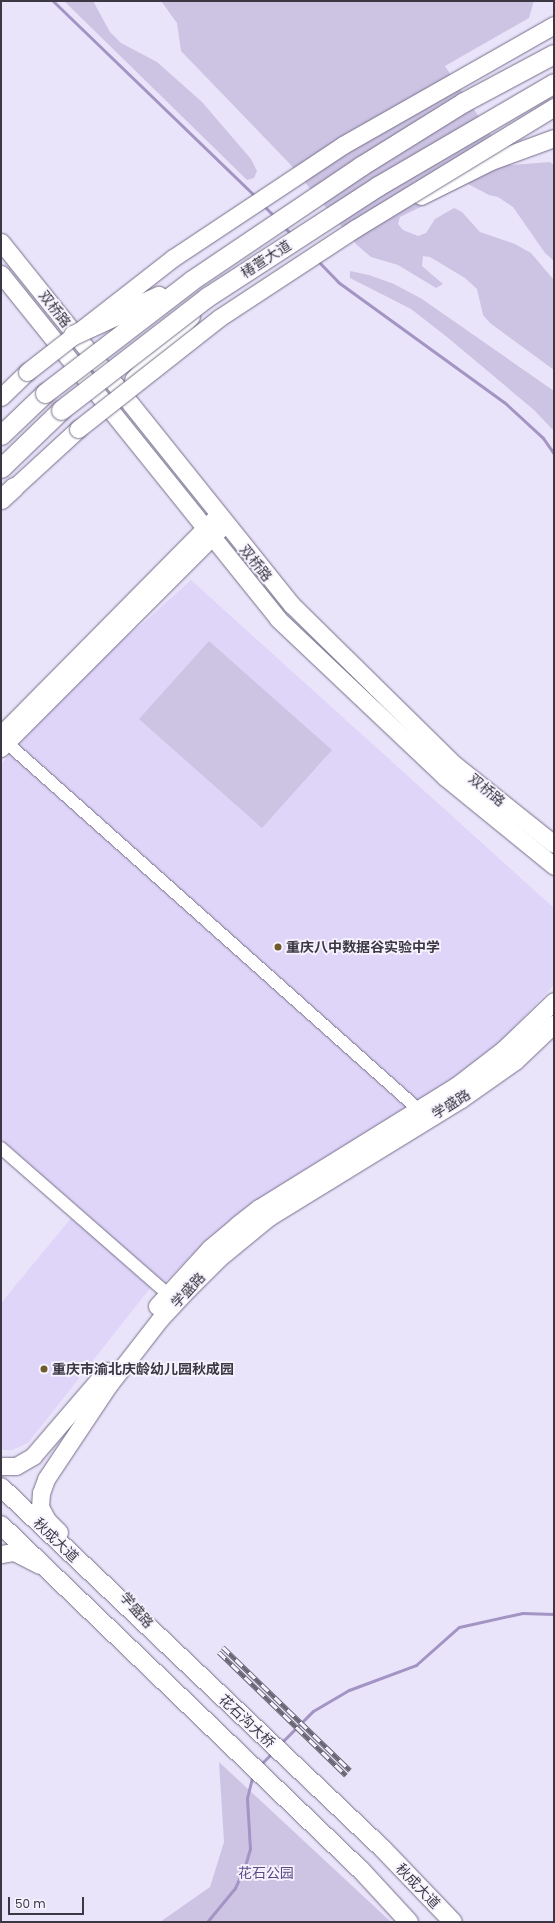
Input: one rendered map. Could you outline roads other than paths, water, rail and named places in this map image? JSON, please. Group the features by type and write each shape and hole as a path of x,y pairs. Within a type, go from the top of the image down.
{"highway":[{"name":"椿萱大道","path":"1,435 45,393 192,280 361,166 464,102 554,54"},
{"name":"椿萱大道","path":"1,468 61,410 207,297 378,186 554,83"},
{"path":"73,335 192,280"},
{"path":"122,393 207,297"}],"main road":[{"path":"1,397 27,372 173,258 343,145 554,26"},
{"path":"5,495 78,429 219,318 356,228 554,107"},
{"path":"356,228 491,161 554,138"},
{"name":"双桥路","path":"1,242 221,520 292,605 450,759 554,844"},
{"name":"双桥路","path":"1,274 207,533 278,619 445,777 554,866"},
{"name":"学盛路","path":"1,1466 22,1464 38,1451 72,1413 168,1294 210,1248 254,1212 456,1086 504,1050 554,1001"},
{"name":"学盛路","path":"114,1590 47,1520 42,1513 40,1500 50,1472 134,1353 188,1289 244,1235 269,1217 462,1099 515,1061 554,1024"},
{"name":"秋成大道","path":"1,1487 114,1590"},
{"name":"秋成大道","path":"1,1525 90,1613"},
{"path":"1,1554 14,1552 46,1569"},
{"name":"花石沟大桥","path":"114,1590 167,1646 383,1849"},
{"name":"花石沟大桥","path":"90,1613 361,1870 409,1922"},
{"name":"秋成大道","path":"383,1849 453,1922"}],"street":[{"path":"221,520 3,742 419,1110"},
{"path":"1,1148 168,1294"}],"waterway":[{"path":"53,1 256,197"},
{"path":"262,204 275,217"},
{"path":"283,226 292,235"},
{"path":"317,260 338,282 504,402 543,438 554,454"},
{"path":"281,1743 313,1711 349,1690 416,1665 459,1627 522,1613 554,1614"},
{"path":"260,1765 273,1752"},
{"path":"207,1922 235,1888 245,1866 250,1849 247,1798 253,1774"}],"railway":[{"path":"223,1647 350,1770"},
{"path":"219,1652 346,1775"}],"place":[{"name":"重庆八中数据谷实验中学","path":"278,947"},
{"name":"重庆市渝北庆龄幼儿园秋成园","path":"44,1369"}],"park label":[{"name":"花石公园","path":"266,1873"}]}
